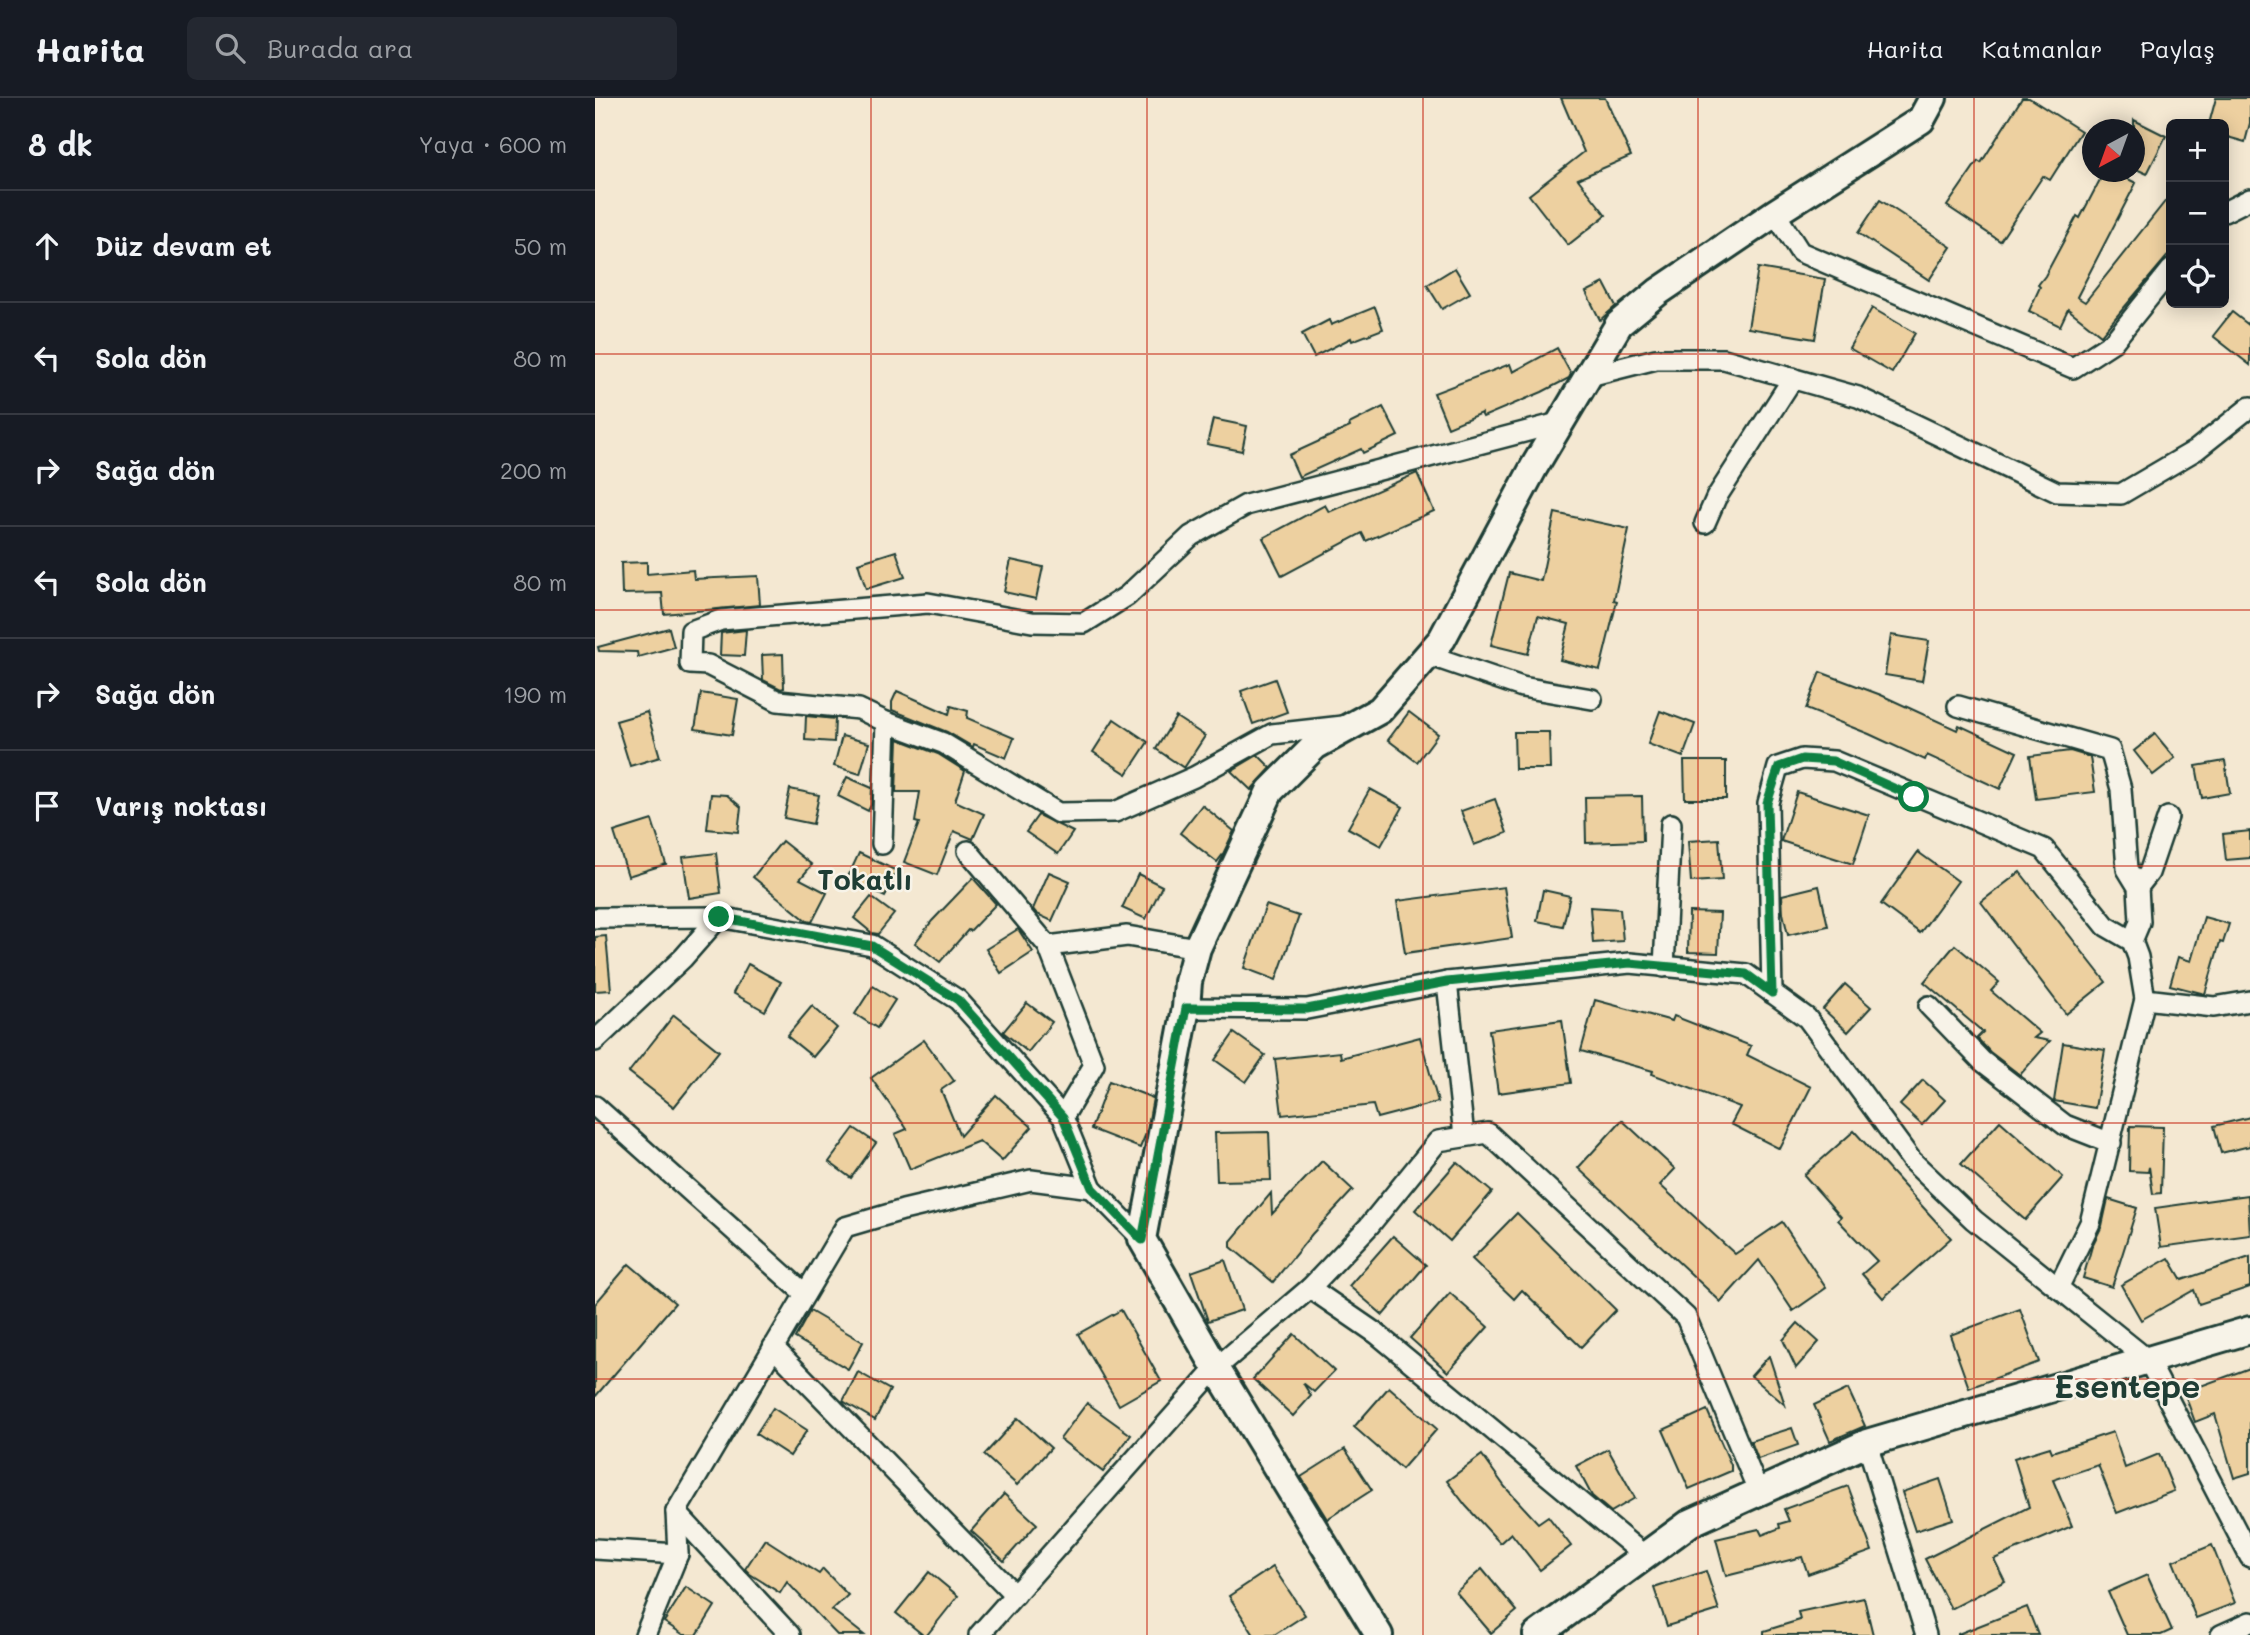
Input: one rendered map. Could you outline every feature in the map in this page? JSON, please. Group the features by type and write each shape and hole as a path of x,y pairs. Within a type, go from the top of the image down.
{"street":[{"path":"1142,1240 1186,1008 1188,982 1197,948 1270,791 1315,746 1380,709 1442,639 1534,467 1619,324 1658,292 1921,120 1933,98"},
{"path":"2229,209 2250,198"},
{"path":"1775,213 1800,252 2073,368 2113,342 2166,276"},
{"path":"1589,376 1656,359 1724,359 1858,397 2057,492 2121,494 2196,450 2250,407"},
{"path":"1705,523 1716,498 1793,378"},
{"path":"1352,726 1272,734 1194,777 1115,812 1058,813 943,743 885,722 859,709 778,701 708,665 690,664 691,631 721,620 928,603 1032,622 1084,624 1126,596 1191,536 1246,505 1562,422"},
{"path":"1428,655 1522,687 1592,699"},
{"path":"1958,706 2110,750 2121,789 2127,869 2138,887 2140,922 2132,941"},
{"path":"882,844 885,722"},
{"path":"1772,993 1767,803 1779,767 1802,759 1833,761 2044,849 2106,926 2132,941 2138,957 2145,999 2090,1223 2058,1288"},
{"path":"2138,887 2149,873 2168,817"},
{"path":"1664,967 1671,824"},
{"path":"968,851 1048,946 1094,1065 1063,1117"},
{"path":"595,1041 683,958 719,917"},
{"path":"595,918 719,917 872,946 958,1000 1063,1117 1092,1188 1142,1240 1216,1368 1379,1635"},
{"path":"1048,946 1127,936 1197,948"},
{"path":"1186,1008 1307,1009 1447,982 1630,963 1746,974 1807,1018 1912,1161 1974,1220 2148,1360 2250,1557"},
{"path":"1447,982 1464,1136"},
{"path":"2145,999 2214,1007 2250,1001"},
{"path":"1929,1006 1982,1061 2065,1125 2111,1143"},
{"path":"595,1106 804,1294"},
{"path":"979,1635 1216,1368 1310,1288 1369,1226 1438,1141 1464,1136 1488,1133 1686,1317 1759,1493"},
{"path":"645,1635 678,1554 675,1512 845,1227 903,1210 1031,1180 1092,1188"},
{"path":"1310,1288 1377,1334 1645,1556"},
{"path":"1542,1634 1690,1523 1867,1443 2250,1330"},
{"path":"773,1347 1015,1595"},
{"path":"1867,1443 1926,1635"},
{"path":"675,1512 790,1635"},
{"path":"595,1549 678,1554"},
{"path":"2221,1635 2250,1622"}],"building":[{"path":"1561,98 1605,98 1631,156 1578,179 1606,215 1568,245 1529,195 1584,152"},
{"path":"2022,98 2029,98 2081,131 2050,180 2043,176 2000,241 1947,206 1978,161 1981,163"},
{"path":"2216,98 2250,98 2250,123 2245,142 2229,137 2229,119 2210,119"},
{"path":"2145,126 2166,136 2147,174 2145,173"},
{"path":"2099,182 2136,183 2077,297 2085,302 2166,200 2166,258 2101,335 2068,309 2060,326 2029,311 2040,287 2038,285 2077,216 2080,218"},
{"path":"1880,200 1951,247 1929,280 1858,233"},
{"path":"1455,268 1470,293 1442,309 1427,285"},
{"path":"1758,268 1825,279 1815,339 1748,328"},
{"path":"1604,283 1616,306 1600,320 1586,292"},
{"path":"1375,307 1383,329 1352,341 1351,338 1314,357 1302,334 1329,320 1331,325"},
{"path":"1872,308 1915,333 1892,373 1849,348"},
{"path":"2232,312 2250,326 2250,365 2213,336"},
{"path":"1557,348 1571,374 1569,378 1483,417 1481,413 1448,427 1434,393 1510,364 1513,372"},
{"path":"1383,407 1398,436 1363,453 1361,449 1299,477 1289,455 1350,427 1349,424"},
{"path":"1213,419 1247,426 1242,451 1207,444"},
{"path":"1417,473 1434,511 1366,541 1362,533 1282,576 1263,538 1325,505 1329,512"},
{"path":"1555,513 1629,529 1614,600 1617,601 1600,670 1560,660 1569,624 1538,616 1528,654 1491,645 1509,573 1541,581"},
{"path":"896,551 905,577 866,589 858,563"},
{"path":"1011,560 1043,567 1036,599 1004,592"},
{"path":"647,562 647,574 693,570 694,579 758,576 760,605 664,614 662,593 622,594 621,563"},
{"path":"669,628 674,647 638,657 637,652 599,651 598,647"},
{"path":"746,630 744,656 720,655 721,633"},
{"path":"1891,635 1929,641 1922,681 1885,675"},
{"path":"783,654 784,688 781,689 763,680 762,655"},
{"path":"1820,672 1881,695 1957,730 1959,725 2017,752 2000,789 1927,755 1925,760 1806,709"},
{"path":"1275,679 1287,712 1253,724 1241,691"},
{"path":"897,691 949,714 951,706 968,711 967,718 1014,738 1006,758 974,744 973,747 947,732 892,710"},
{"path":"701,693 738,699 732,735 695,729"},
{"path":"1660,711 1695,724 1683,757 1648,744"},
{"path":"647,712 660,757 630,766 616,721"},
{"path":"1409,712 1438,734 1417,762 1388,740"},
{"path":"806,716 835,719 834,742 805,740"},
{"path":"1176,717 1205,736 1184,768 1156,749"},
{"path":"1114,719 1148,742 1127,774 1093,752"},
{"path":"1514,732 1549,732 1550,769 1515,769"},
{"path":"2155,734 2175,758 2153,775 2134,751"},
{"path":"842,736 869,743 860,774 834,766"},
{"path":"898,739 938,754 965,771 955,801 984,814 973,839 954,831 937,875 904,862 919,823 915,822 920,792 896,792"},
{"path":"2070,751 2090,757 2095,792 2036,799 2030,756"},
{"path":"1258,755 1271,768 1251,790 1231,771"},
{"path":"1684,761 1726,761 1726,799 1685,799"},
{"path":"2225,761 2230,793 2202,798 2196,766"},
{"path":"847,777 872,788 868,811 838,796"},
{"path":"790,789 819,795 813,824 784,818"},
{"path":"1370,789 1403,807 1381,846 1348,828"},
{"path":"1797,792 1869,815 1853,864 1781,841"},
{"path":"711,794 727,795 741,807 738,832 707,829"},
{"path":"1642,796 1643,841 1586,843 1585,797"},
{"path":"1495,799 1507,833 1474,845 1461,811"},
{"path":"1202,805 1234,831 1217,862 1180,833"},
{"path":"1038,815 1073,832 1058,854 1026,832"},
{"path":"652,820 666,864 628,876 614,832"},
{"path":"2250,831 2250,858 2226,860 2223,834"},
{"path":"1719,839 1722,880 1691,882 1688,841"},
{"path":"782,841 812,865 800,879 827,893 812,922 807,921 753,877"},
{"path":"1918,852 1958,881 1920,933 1881,904"},
{"path":"716,853 721,893 689,898 683,857"},
{"path":"859,853 897,871 885,897 847,879"},
{"path":"1049,872 1070,881 1052,921 1033,909"},
{"path":"2020,872 2106,982 2066,1014 1981,902"},
{"path":"1138,874 1162,886 1146,919 1122,908"},
{"path":"973,878 996,904 940,962 915,943"},
{"path":"1819,886 1828,926 1788,935 1782,895"},
{"path":"1504,887 1512,938 1405,953 1397,901"},
{"path":"1543,890 1570,896 1563,926 1537,921"},
{"path":"871,897 894,914 878,934 872,933 854,918"},
{"path":"1266,905 1299,916 1276,980 1244,968"},
{"path":"1590,907 1620,909 1623,941 1593,943"},
{"path":"1689,912 1720,913 1718,953 1688,952"},
{"path":"2204,917 2229,924 2223,943 2220,942 2205,994 2170,985 2178,957 2191,961"},
{"path":"1018,929 1033,952 1001,973 986,949"},
{"path":"606,936 611,990 595,991 595,937"},
{"path":"1955,945 1999,982 1991,991 2040,1033 2034,1038 2050,1041 2020,1075 1990,1052 1977,1038 1983,1032 1924,982"},
{"path":"748,964 781,982 765,1011 733,993"},
{"path":"1845,984 1871,1007 1848,1032 1823,1009"},
{"path":"873,986 895,1000 877,1028 855,1014"},
{"path":"1595,1000 1672,1021 1674,1016 1751,1046 1747,1055 1811,1087 1780,1149 1731,1124 1740,1107 1652,1074 1653,1071 1581,1051"},
{"path":"1027,1003 1052,1022 1028,1052 1003,1032"},
{"path":"812,1006 837,1028 813,1057 787,1036"},
{"path":"674,1015 719,1051 674,1107 629,1072"},
{"path":"1562,1020 1571,1083 1498,1093 1489,1030"},
{"path":"1234,1033 1265,1055 1246,1082 1215,1060"},
{"path":"1420,1037 1438,1102 1377,1118 1373,1105 1282,1115 1275,1059 1340,1052 1341,1058"},
{"path":"924,1040 954,1081 941,1090 960,1136 996,1095 1032,1127 1002,1161 979,1141 910,1169 895,1134 907,1129 871,1078"},
{"path":"2063,1043 2105,1050 2095,1108 2054,1101"},
{"path":"1923,1080 1945,1100 1922,1125 1900,1105"},
{"path":"1109,1081 1153,1098 1147,1131 1140,1148 1091,1129"},
{"path":"2250,1117 2250,1146 2221,1153 2214,1126"},
{"path":"1622,1120 1675,1169 1660,1185 1735,1254 1782,1222 1826,1288 1793,1311 1759,1260 1721,1302 1578,1168"},
{"path":"2000,1121 2063,1177 2025,1220 1961,1164"},
{"path":"2130,1126 2163,1127 2161,1193 2153,1194 2149,1167 2148,1172 2129,1171"},
{"path":"854,1128 876,1143 851,1178 829,1162"},
{"path":"1854,1131 1951,1238 1883,1298 1862,1274 1877,1261 1838,1220 1841,1217 1804,1175"},
{"path":"1269,1132 1271,1180 1217,1181 1215,1133"},
{"path":"1322,1161 1353,1190 1273,1282 1231,1247 1231,1241 1271,1193 1272,1214"},
{"path":"1457,1162 1492,1192 1450,1241 1415,1210"},
{"path":"2248,1195 2250,1235 2161,1247 2155,1208"},
{"path":"2108,1199 2137,1208 2112,1287 2083,1278 2092,1246 2102,1226"},
{"path":"1517,1213 1616,1310 1581,1347 1522,1290 1514,1299 1472,1259"},
{"path":"1393,1236 1426,1265 1383,1315 1349,1286"},
{"path":"2250,1257 2250,1287 2199,1304 2194,1290 2141,1320 2121,1285 2169,1258 2182,1280"},
{"path":"1225,1260 1242,1310 1208,1321 1191,1272"},
{"path":"629,1264 675,1303 595,1397 595,1304"},
{"path":"1450,1293 1488,1327 1448,1372 1410,1338"},
{"path":"2020,1309 2039,1362 1969,1388 1950,1335"},
{"path":"1121,1310 1161,1381 1119,1405 1078,1334"},
{"path":"810,1311 863,1342 848,1369 795,1338"},
{"path":"1798,1323 1819,1342 1796,1368 1783,1340"},
{"path":"1294,1334 1334,1371 1314,1392 1303,1383 1311,1396 1293,1416 1253,1379"},
{"path":"1769,1356 1785,1405 1751,1376"},
{"path":"2250,1368 2250,1473 2234,1478 2215,1414 2195,1422 2184,1392"},
{"path":"858,1372 890,1390 875,1420 843,1401"},
{"path":"1389,1387 1437,1429 1402,1469 1354,1427"},
{"path":"1848,1389 1865,1426 1830,1441 1814,1405"},
{"path":"1087,1403 1131,1435 1103,1472 1060,1439"},
{"path":"773,1408 807,1430 790,1456 756,1434"},
{"path":"1707,1410 1731,1465 1731,1471 1689,1489 1663,1430"},
{"path":"1018,1418 1051,1448 1017,1485 984,1455"},
{"path":"1792,1428 1798,1445 1758,1459 1751,1441"},
{"path":"2113,1432 2125,1468 2159,1454 2174,1491 2117,1513 2098,1465 2053,1480 2072,1526 1994,1559 2005,1581 1951,1609 1925,1559 2029,1507 2014,1458 2050,1447 2052,1452"},
{"path":"1345,1449 1372,1490 1327,1519 1301,1477"},
{"path":"1608,1449 1635,1498 1611,1512 1592,1496 1576,1466"},
{"path":"1482,1455 1505,1487 1538,1523 1548,1516 1571,1546 1540,1570 1511,1533 1500,1543 1447,1481"},
{"path":"1940,1479 1953,1519 1915,1531 1902,1492"},
{"path":"1848,1486 1872,1551 1808,1574 1802,1557 1726,1576 1716,1539 1759,1529 1762,1535 1780,1528 1779,1524 1789,1521 1784,1509"},
{"path":"1004,1494 1037,1524 1004,1561 971,1531"},
{"path":"765,1539 819,1574 823,1569 848,1595 832,1610 864,1635 837,1635 787,1582 780,1593 750,1574 745,1569"},
{"path":"2212,1545 2235,1603 2196,1618 2173,1561"},
{"path":"1273,1567 1305,1615 1274,1635 1254,1635 1229,1596"},
{"path":"1482,1569 1517,1611 1491,1633 1456,1592"},
{"path":"1706,1571 1719,1610 1667,1626 1654,1588"},
{"path":"929,1572 958,1596 927,1635 923,1635 896,1613"},
{"path":"2147,1575 2172,1630 2161,1635 2127,1635 2108,1592"},
{"path":"686,1587 715,1606 697,1635 684,1635 664,1622"},
{"path":"1864,1598 1873,1635 1764,1635 1764,1631 1800,1620 1798,1612"},
{"path":"2027,1607 2038,1635 1958,1635 1958,1634"}],"district":[{"name":"Tokatlı","path":"865,880"},
{"name":"Esentepe","path":"2127,1387"}],"route":[{"path":"719,917 872,946 958,1000 1063,1117 1092,1188 1142,1240 1186,1008 1307,1009 1447,982 1630,963 1746,974 1772,993 1767,803 1779,767 1802,759 1833,761 1914,797"}]}
